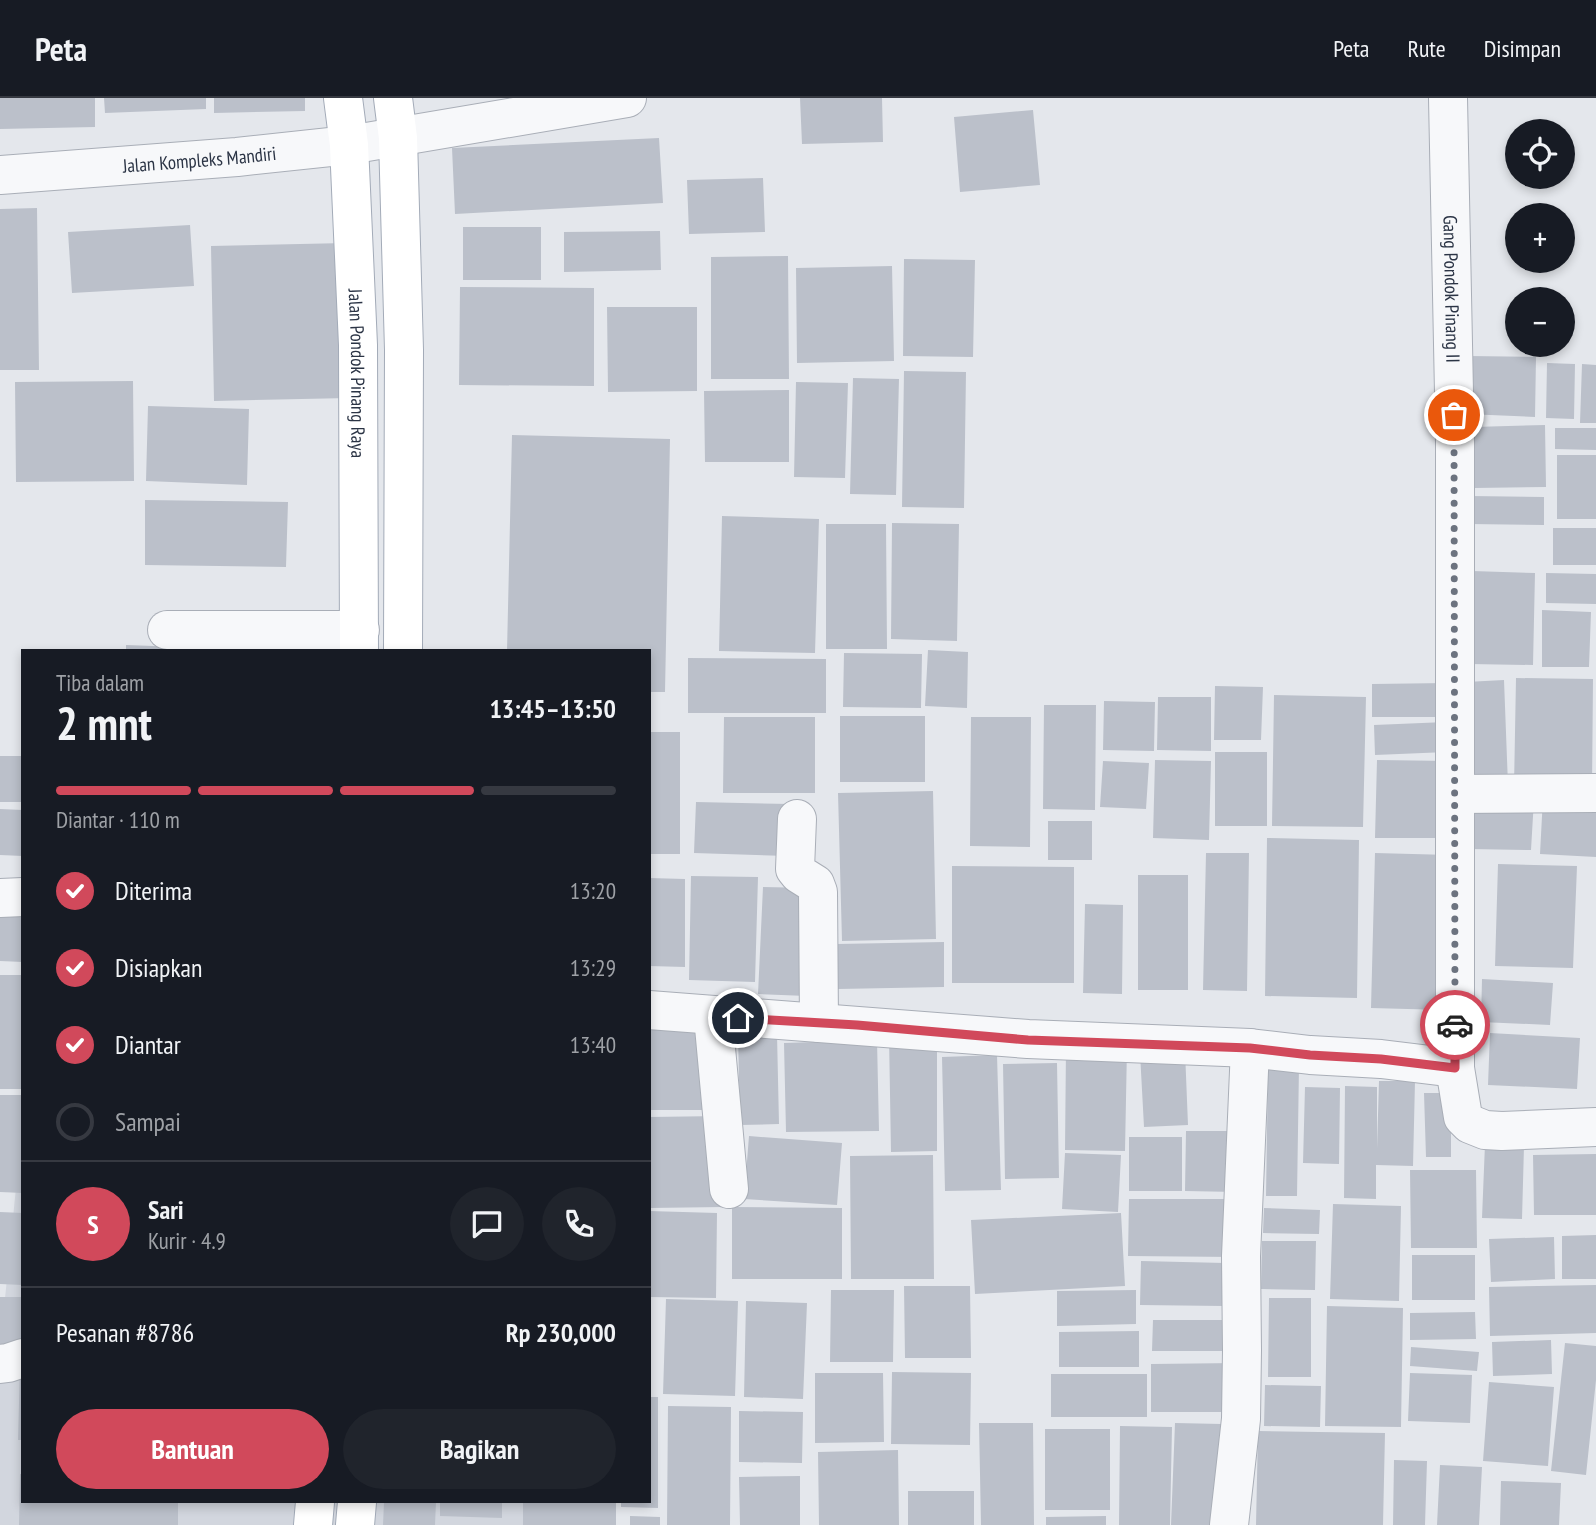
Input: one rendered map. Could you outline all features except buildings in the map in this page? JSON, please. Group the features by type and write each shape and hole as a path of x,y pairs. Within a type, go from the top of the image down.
{"main road":[{"name":"Jalan Pondok Pinang Raya","path":"343,98 349,145 358,345 360,641"},
{"path":"393,98 398,138 404,350 403,649"},
{"path":"313,1525 314,1503"},
{"path":"355,1525 357,1503"}],"street":[{"name":"Jalan Kompleks Mandiri","path":"0,176 349,145 627,98"},
{"name":"Gang Pondok Pinang II","path":"1448,98 1455,442 1455,1068 1463,1117 1470,1124 1485,1130 1596,1127"},
{"path":"167,630 360,641"},
{"path":"1455,794 1596,793"},
{"path":"797,820 795,869 815,884 818,892 818,1023"},
{"path":"0,898 21,897"},
{"path":"651,1010 1028,1040 1250,1048 1455,1068"},
{"path":"713,1016 729,1189"},
{"path":"1230,1525 1241,1419 1241,1256 1250,1048"},
{"path":"0,1364 21,1359"}],"shaded area":[{"path":"21,1137 21,1503 601,1503 598,1525 0,1525 0,1349"}],"way so far":[{"path":"1454,415 1455,1025"}],"route":[{"path":"738,1018 1028,1040 1250,1048 1455,1068 1455,1025"}]}
